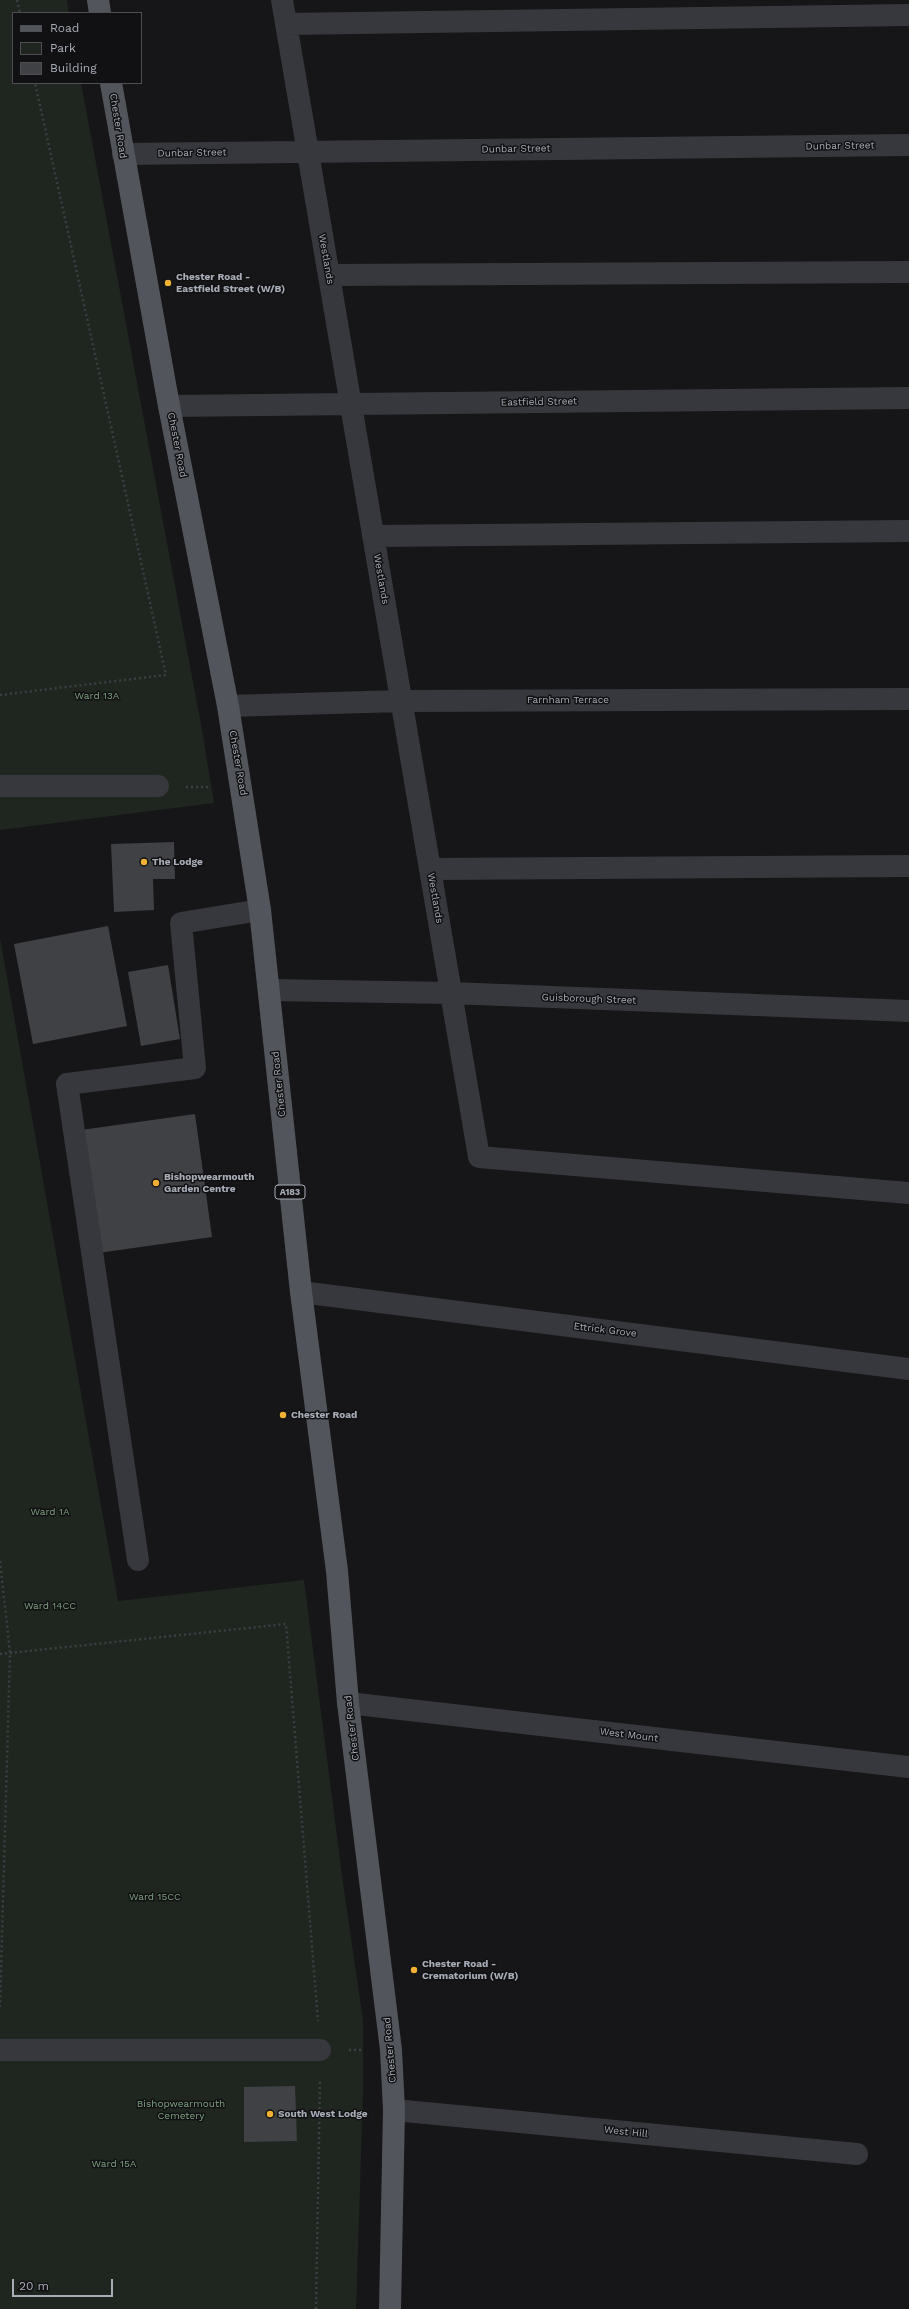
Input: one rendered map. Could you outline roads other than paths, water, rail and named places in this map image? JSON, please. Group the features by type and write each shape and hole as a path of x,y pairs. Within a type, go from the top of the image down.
{"main road":[{"path":"98,0 100,12"},
{"name":"Chester Road","path":"111,84 169,406 228,706 260,910 301,1292 337,1571 348,1703 391,2050 394,2110 390,2309"}],"street":[{"name":"Westlands","path":"282,0 479,1157 909,1193"},
{"path":"286,24 909,15"},
{"name":"Dunbar Street","path":"123,154 909,145"},
{"path":"329,275 909,272"},
{"name":"Eastfield Street","path":"169,406 909,398"},
{"path":"373,536 909,531"},
{"name":"Farnham Terrace","path":"228,706 401,701 909,699"},
{"path":"0,786 158,786"},
{"path":"430,869 909,866"},
{"path":"138,1560 67,1084 195,1068 181,923 260,910"},
{"name":"Guisborough Street","path":"269,990 451,993 909,1011"},
{"name":"Ettrick Grove","path":"301,1292 909,1369"},
{"name":"West Mount","path":"348,1703 909,1767"},
{"path":"0,2050 320,2050"},
{"name":"West Hill","path":"394,2110 857,2154"}],"place":[{"name":"Chester Road - Eastfield Street (W/B)","path":"168,283"},
{"name":"The Lodge","path":"144,862"},
{"name":"Bishopwearmouth Garden Centre","path":"156,1183"},
{"name":"Chester Road","path":"283,1415"},
{"name":"Chester Road - Crematorium (W/B)","path":"414,1970"},
{"name":"South West Lodge","path":"270,2114"}],"park label":[{"name":"Ward 13A","path":"97,696"},
{"name":"Ward 1A","path":"50,1512"},
{"name":"Ward 14CC","path":"50,1606"},
{"name":"Ward 15CC","path":"155,1897"},
{"name":"Bishopwearmouth Cemetery","path":"181,2110"},
{"name":"Ward 15A","path":"114,2164"}]}
